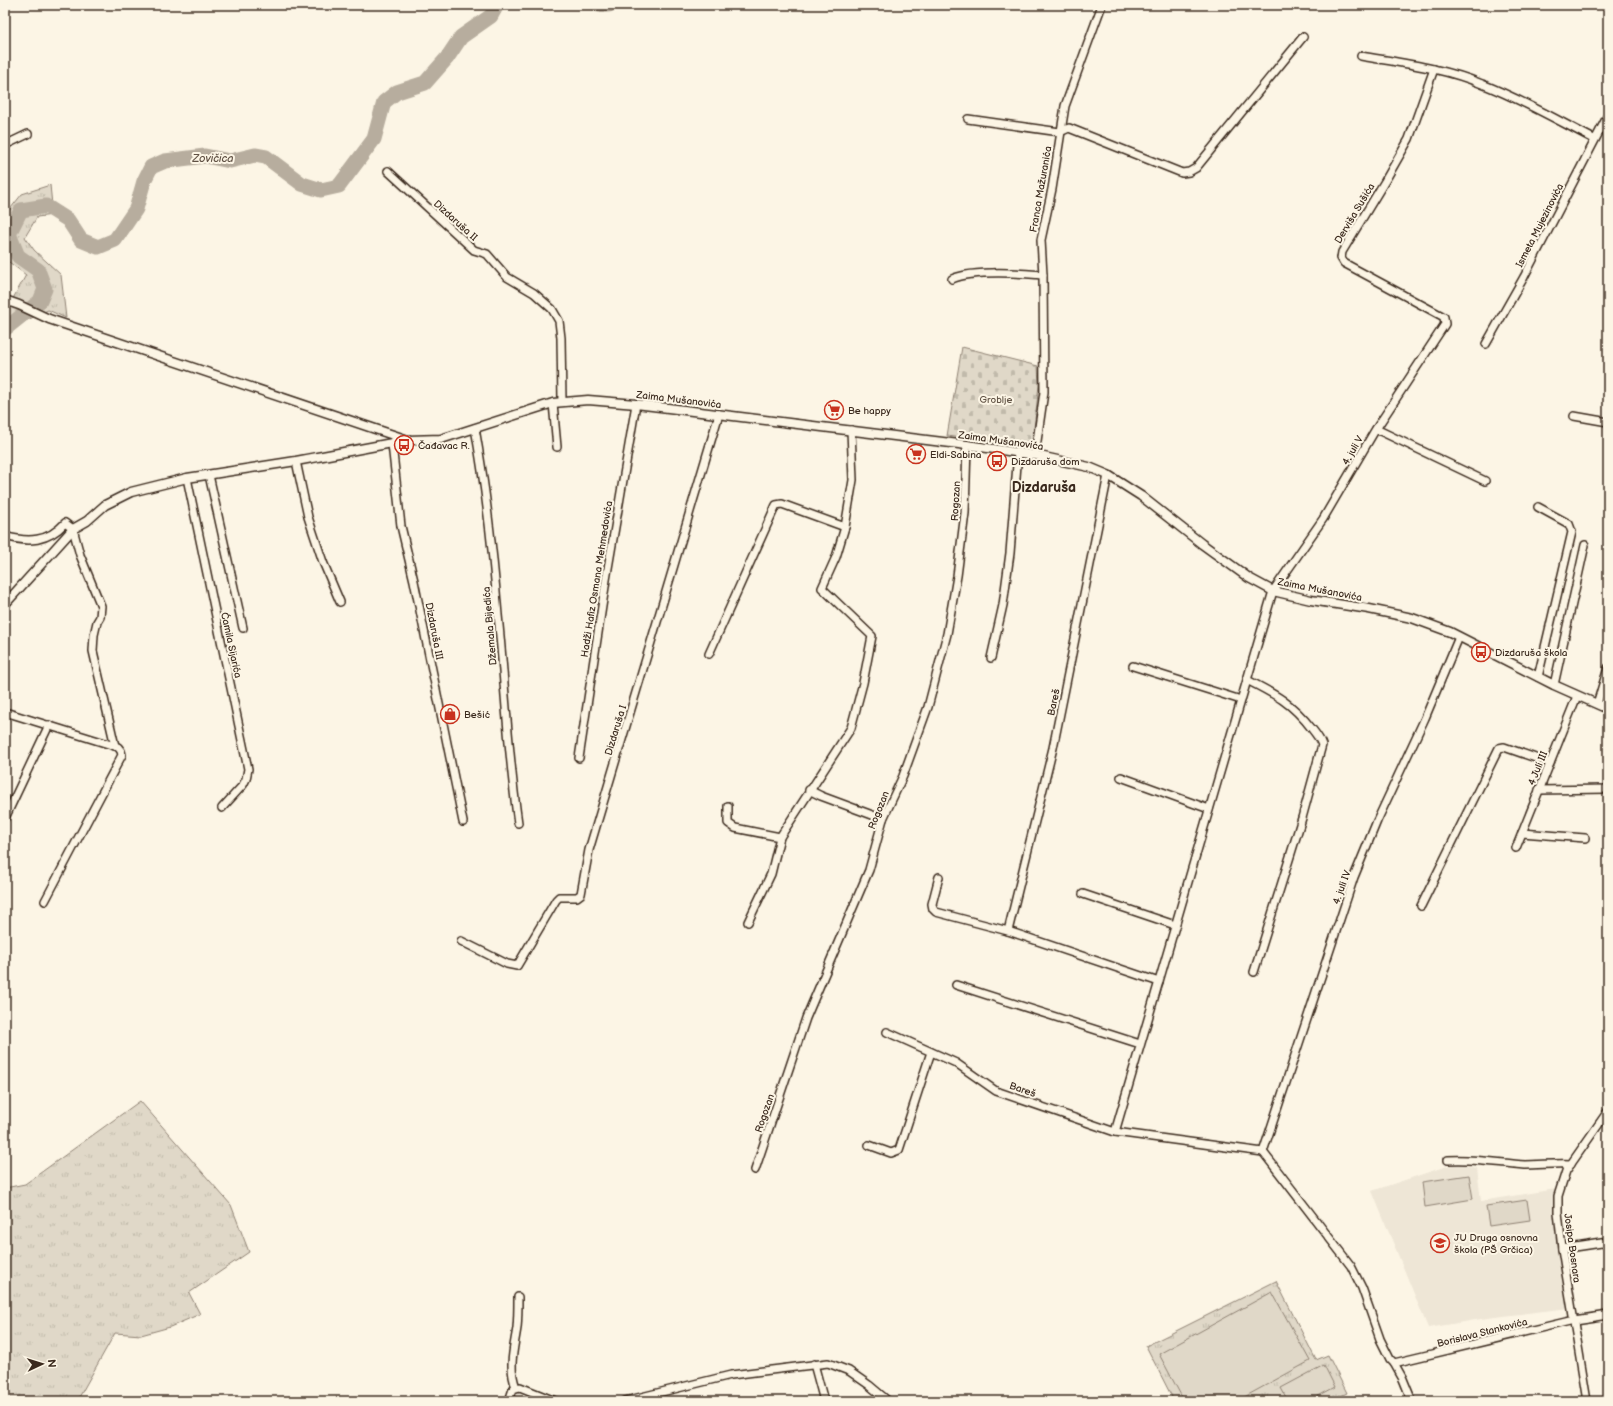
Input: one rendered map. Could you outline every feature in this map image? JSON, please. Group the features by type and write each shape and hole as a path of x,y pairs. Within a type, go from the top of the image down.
{"street":[{"name":"Franca Mažuranića","path":"1035,455 1044,392 1043,275 1041,240 1052,189 1065,106 1102,5"},
{"path":"968,119 1060,132 1069,128 1182,173 1189,172 1196,168 1303,37"},
{"path":"1361,56 1434,69 1481,83 1513,97 1594,139"},
{"name":"Derviša Sušića","path":"1434,69 1408,139 1385,181 1342,252 1341,258 1344,263 1444,317"},
{"name":"Ismeta Mujezinovića","path":"1486,344 1524,277 1594,139 1608,115"},
{"path":"5,145 28,134"},
{"name":"Dizdaruša II","path":"388,171 474,250 487,254 507,277 534,293 552,309 558,321 561,338 562,402"},
{"path":"952,279 961,276 1017,272 1043,275"},
{"path":"5,300 49,319 408,440"},
{"name":"4. juli V","path":"1273,592 1323,520 1376,429 1445,324 1444,317"},
{"name":"Zaima Mušanovića","path":"408,440 441,439 553,403 588,400 636,404 967,445 1035,455 1089,467 1108,475 1141,496 1202,544 1249,578 1273,592 1410,618 1450,632 1554,685 1608,709"},
{"path":"553,403 557,447"},
{"name":"Hadži Hafiz Osmana Mehmedovića","path":"579,758 606,580 636,404"},
{"name":"Dizdaruša I","path":"461,941 507,964 516,966 556,900 559,897 577,897 581,894 589,850 719,414"},
{"path":"1574,416 1608,422"},
{"name":"Džemala Bijedića","path":"475,428 485,487 498,614 512,779 518,823"},
{"path":"1376,429 1485,481"},
{"path":"748,922 770,874 780,837 809,790 851,728 863,683 872,636 822,588 836,557 845,528 853,480 851,430"},
{"path":"5,604 73,529 87,521 105,505 131,492 187,478 296,461 408,440"},
{"name":"Dizdaruša III","path":"392,444 401,526 414,581 463,822"},
{"name":"Rogozan","path":"755,1170 806,1018 869,870 883,819 903,776 928,707 947,634 957,576 965,513 967,445"},
{"path":"991,658 1003,605 1010,553 1018,452"},
{"path":"296,461 308,517 323,562 340,602"},
{"name":"Ćamila Sijarića","path":"209,475 243,628"},
{"name":"Bareš","path":"1008,931 1053,748 1108,475"},
{"name":"Ćamila Sijarića","path":"187,478 248,769 243,785 222,808"},
{"path":"709,654 776,505 782,504 845,528"},
{"path":"1538,507 1569,524 1572,532 1538,677"},
{"path":"5,536 20,541 34,540 48,536 59,530 65,523 73,529 80,556 102,606 94,635 93,651 115,746"},
{"path":"1554,685 1585,545"},
{"path":"1115,1132 1273,592"},
{"name":"4. juli IV","path":"1263,1152 1354,877 1377,821 1425,718 1459,637"},
{"path":"1133,666 1241,700"},
{"path":"1597,704 1608,668"},
{"path":"1247,680 1279,696 1291,706 1303,717 1322,745 1302,818 1254,972"},
{"name":"4 Juli III","path":"1516,848 1577,696"},
{"path":"5,712 115,746 121,751 122,755 46,901"},
{"path":"5,818 49,725"},
{"path":"1421,906 1499,748 1504,747 1550,763"},
{"path":"1121,776 1209,809"},
{"path":"1539,790 1608,789"},
{"path":"809,790 821,796 883,819"},
{"path":"728,806 728,823 735,828 780,837"},
{"path":"1522,833 1585,838"},
{"path":"939,877 932,904 933,909 936,912 1008,931 1158,982"},
{"path":"1083,894 1175,925"},
{"path":"956,985 1140,1044"},
{"name":"Bareš","path":"887,1032 956,1063 996,1091 1115,1132 1263,1152"},
{"path":"869,1145 891,1153 899,1150 931,1052"},
{"name":"Josipa Bosnara","path":"1587,1401 1562,1249 1558,1212 1558,1196 1566,1171 1608,1111"},
{"path":"1263,1152 1351,1266 1362,1288 1380,1339 1390,1359 1403,1379 1412,1401"},
{"path":"1448,1160 1462,1159 1527,1165 1554,1163 1571,1164"},
{"path":"1562,1249 1608,1242"},
{"path":"516,1387 514,1383 512,1355 517,1327 518,1297"},
{"name":"Borislava Stankovića","path":"1394,1363 1574,1320 1608,1315"},
{"path":"625,1401 731,1375 828,1363 849,1371 888,1401"},
{"path":"814,1364 824,1401"},
{"path":"509,1401 513,1389 516,1387"},
{"path":"516,1387 520,1387 555,1401"}],"shaded area":[{"path":"1460,1164 1477,1168 1481,1201 1556,1189 1554,1208 1569,1308 1487,1318 1428,1328 1372,1191 1447,1166"}],"green space":[{"path":"50,185 53,215 37,217 25,237 34,250 61,275 66,318 48,310 13,327 5,333 5,313 26,275 5,259 5,218 7,213 22,194"},
{"name":"Groblje","path":"962,347 1038,366 1039,385 1032,446 947,436"},
{"path":"140,1101 231,1205 249,1252 189,1293 200,1314 170,1327 141,1335 115,1333 77,1401 5,1401 5,1188 25,1184"},
{"path":"1469,1175 1473,1199 1425,1207 1422,1182"},
{"path":"1527,1200 1530,1220 1489,1226 1486,1206"},
{"path":"1276,1281 1316,1360 1328,1355 1347,1393 1330,1401 1174,1401 1146,1346"},
{"path":"1272,1292 1310,1361 1237,1401 1184,1401 1159,1354"},
{"path":"1324,1365 1335,1387 1309,1401 1288,1401 1281,1388"}],"waterway":[{"name":"Zovičica","path":"5,329 40,301 45,289 38,270 18,256 9,234 21,210 46,206 68,220 81,240 98,247 115,240 136,209 144,181 151,167 165,161 205,156 230,161 255,155 266,157 302,184 321,190 339,186 374,139 384,102 397,92 425,83 447,58 461,37 491,16 497,5"},
{"name":"Zovičica","path":"599,5 609,5"}],"place":[{"name":"Be happy","path":"834,410"},
{"name":"Čađavac R.","path":"404,445"},
{"name":"Eldi-Sabina","path":"916,454"},
{"name":"Dizdaruša dom","path":"997,461"},
{"name":"Dizdaruša škola","path":"1481,652"},
{"name":"Bešić","path":"450,714"},
{"name":"JU Druga osnovna škola (PŠ Grčica)","path":"1440,1243"}],"district":[{"name":"Dizdaruša","path":"1044,487"}]}
